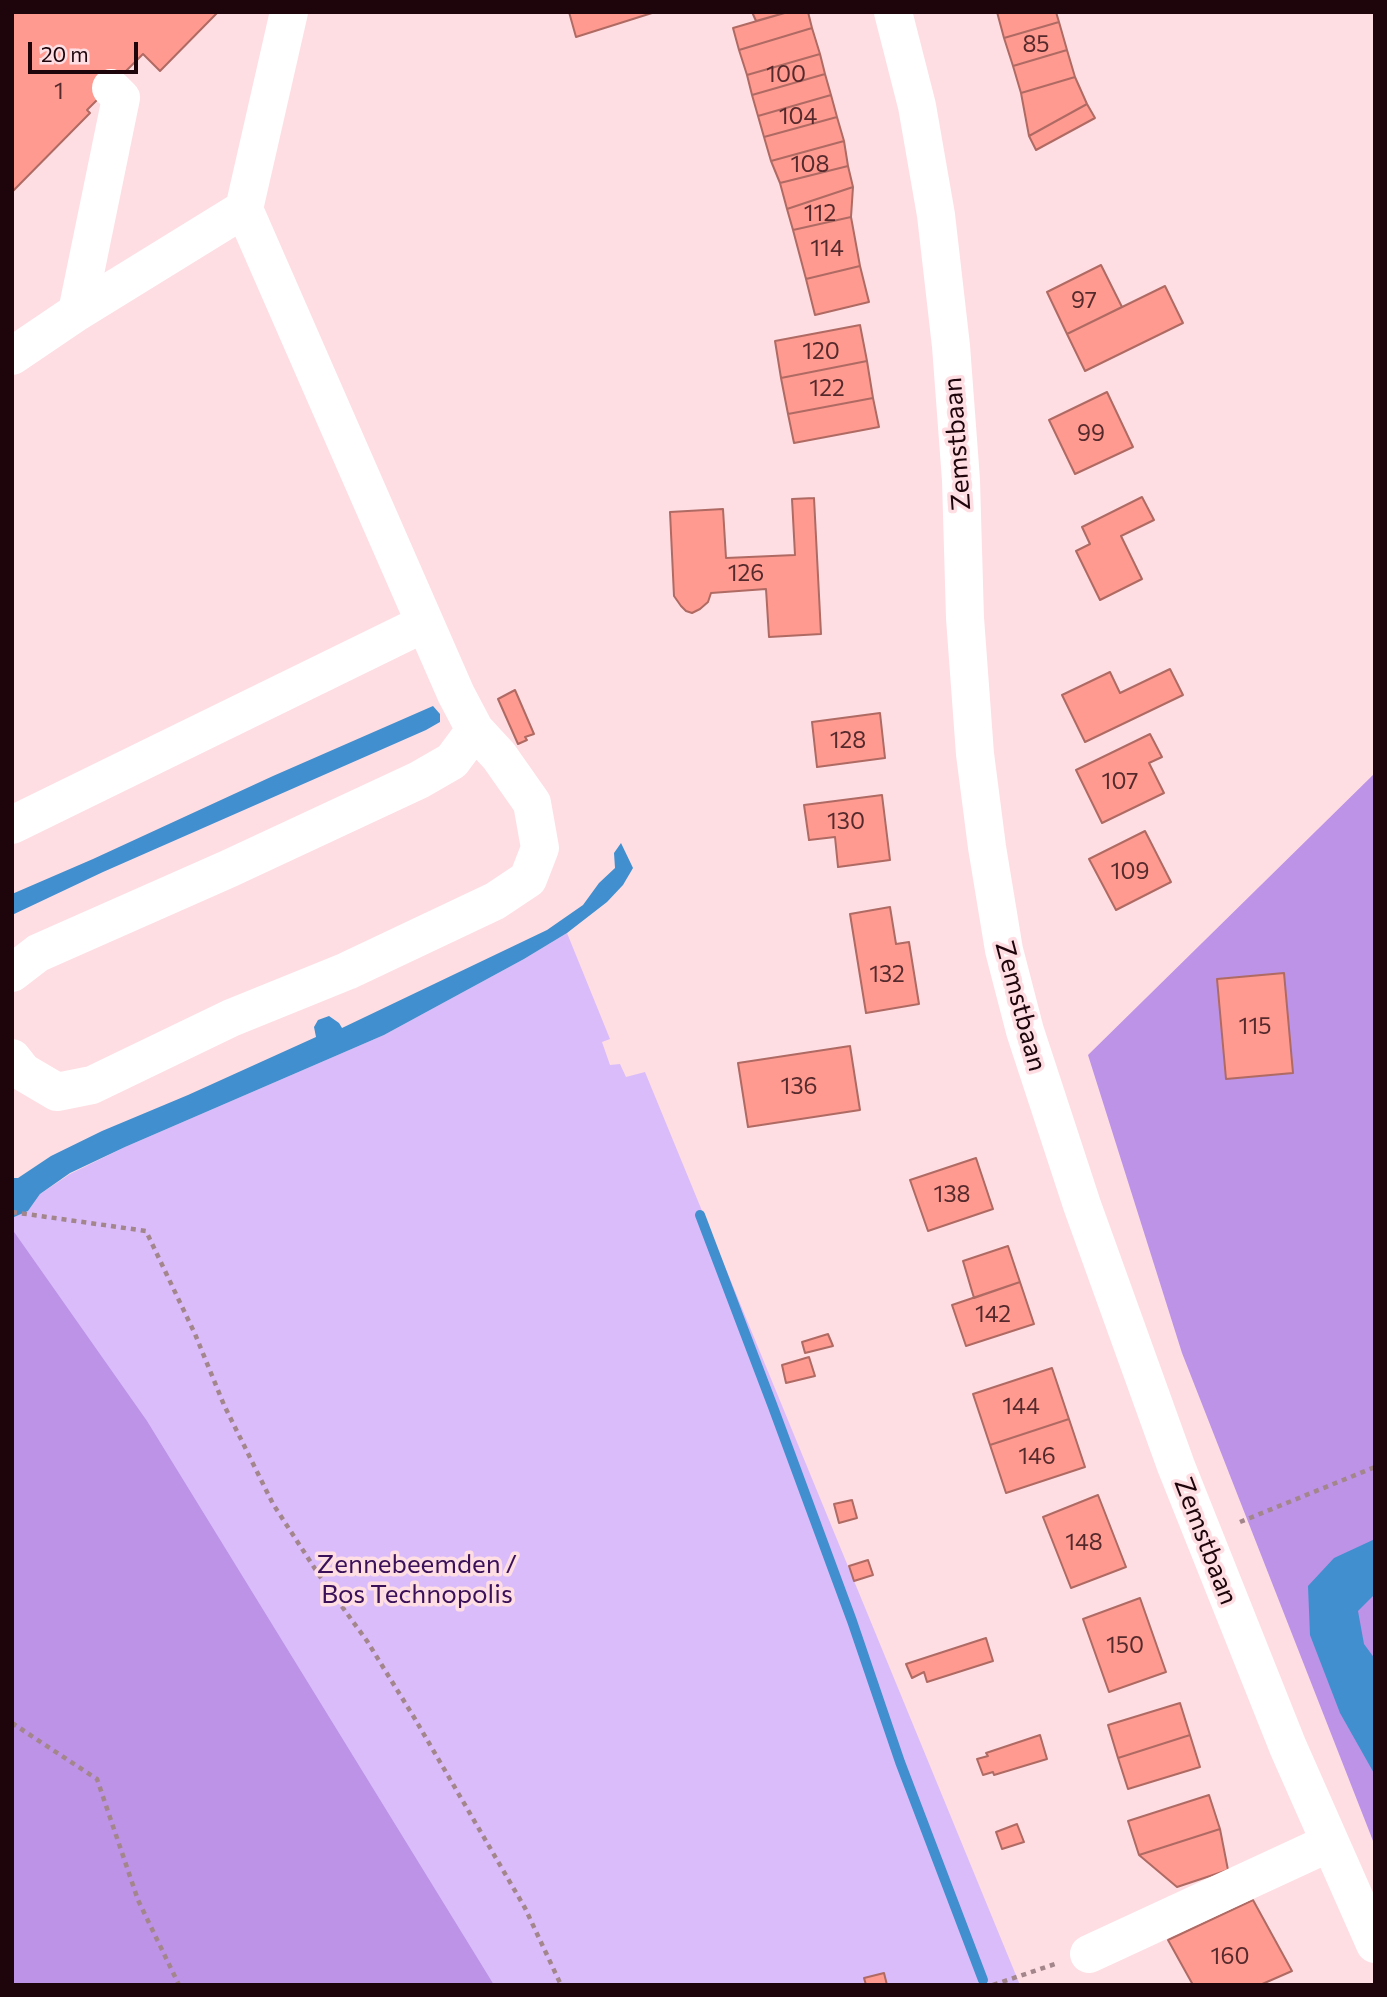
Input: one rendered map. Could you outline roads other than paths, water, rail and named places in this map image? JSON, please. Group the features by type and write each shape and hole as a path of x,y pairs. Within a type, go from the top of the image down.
{"street":[{"path":"12,1058 23,1072 57,1092 92,1085 231,1018 347,971 495,901 528,879 540,848 532,803 499,755 475,730 456,694 244,209 289,12"},
{"name":"Zemstbaan","path":"893,12 917,106 936,215 951,346 961,480 965,618 975,754 1004,950 1026,1031 1082,1205 1203,1536 1288,1748 1375,1944"},
{"path":"78,312 121,98 111,88"},
{"path":"12,356 244,209"},
{"path":"12,825 425,623"},
{"path":"12,973 38,953 419,780 452,761 475,730"},
{"path":"1088,1954 1329,1843"}],"water":[{"path":"433,706 440,714 440,722 426,730 103,872 12,915 12,894"},
{"path":"621,843 633,868 623,885 607,902 567,933 384,1035 70,1173 40,1194 28,1211 12,1218 12,1178 18,1178 51,1156 316,1037 314,1027 318,1020 329,1016 342,1028 547,930 583,905 599,883 615,868 614,853"},
{"path":"1375,1539 1375,1594 1358,1611 1364,1644 1375,1659 1375,1775 1340,1713 1310,1635 1308,1586 1334,1558"}],"waterway":[{"path":"700,1215 852,1621 900,1762 983,1980"}],"park label":[{"name":"Zennebeemden / Bos Technopolis","path":"417,1579"}]}
